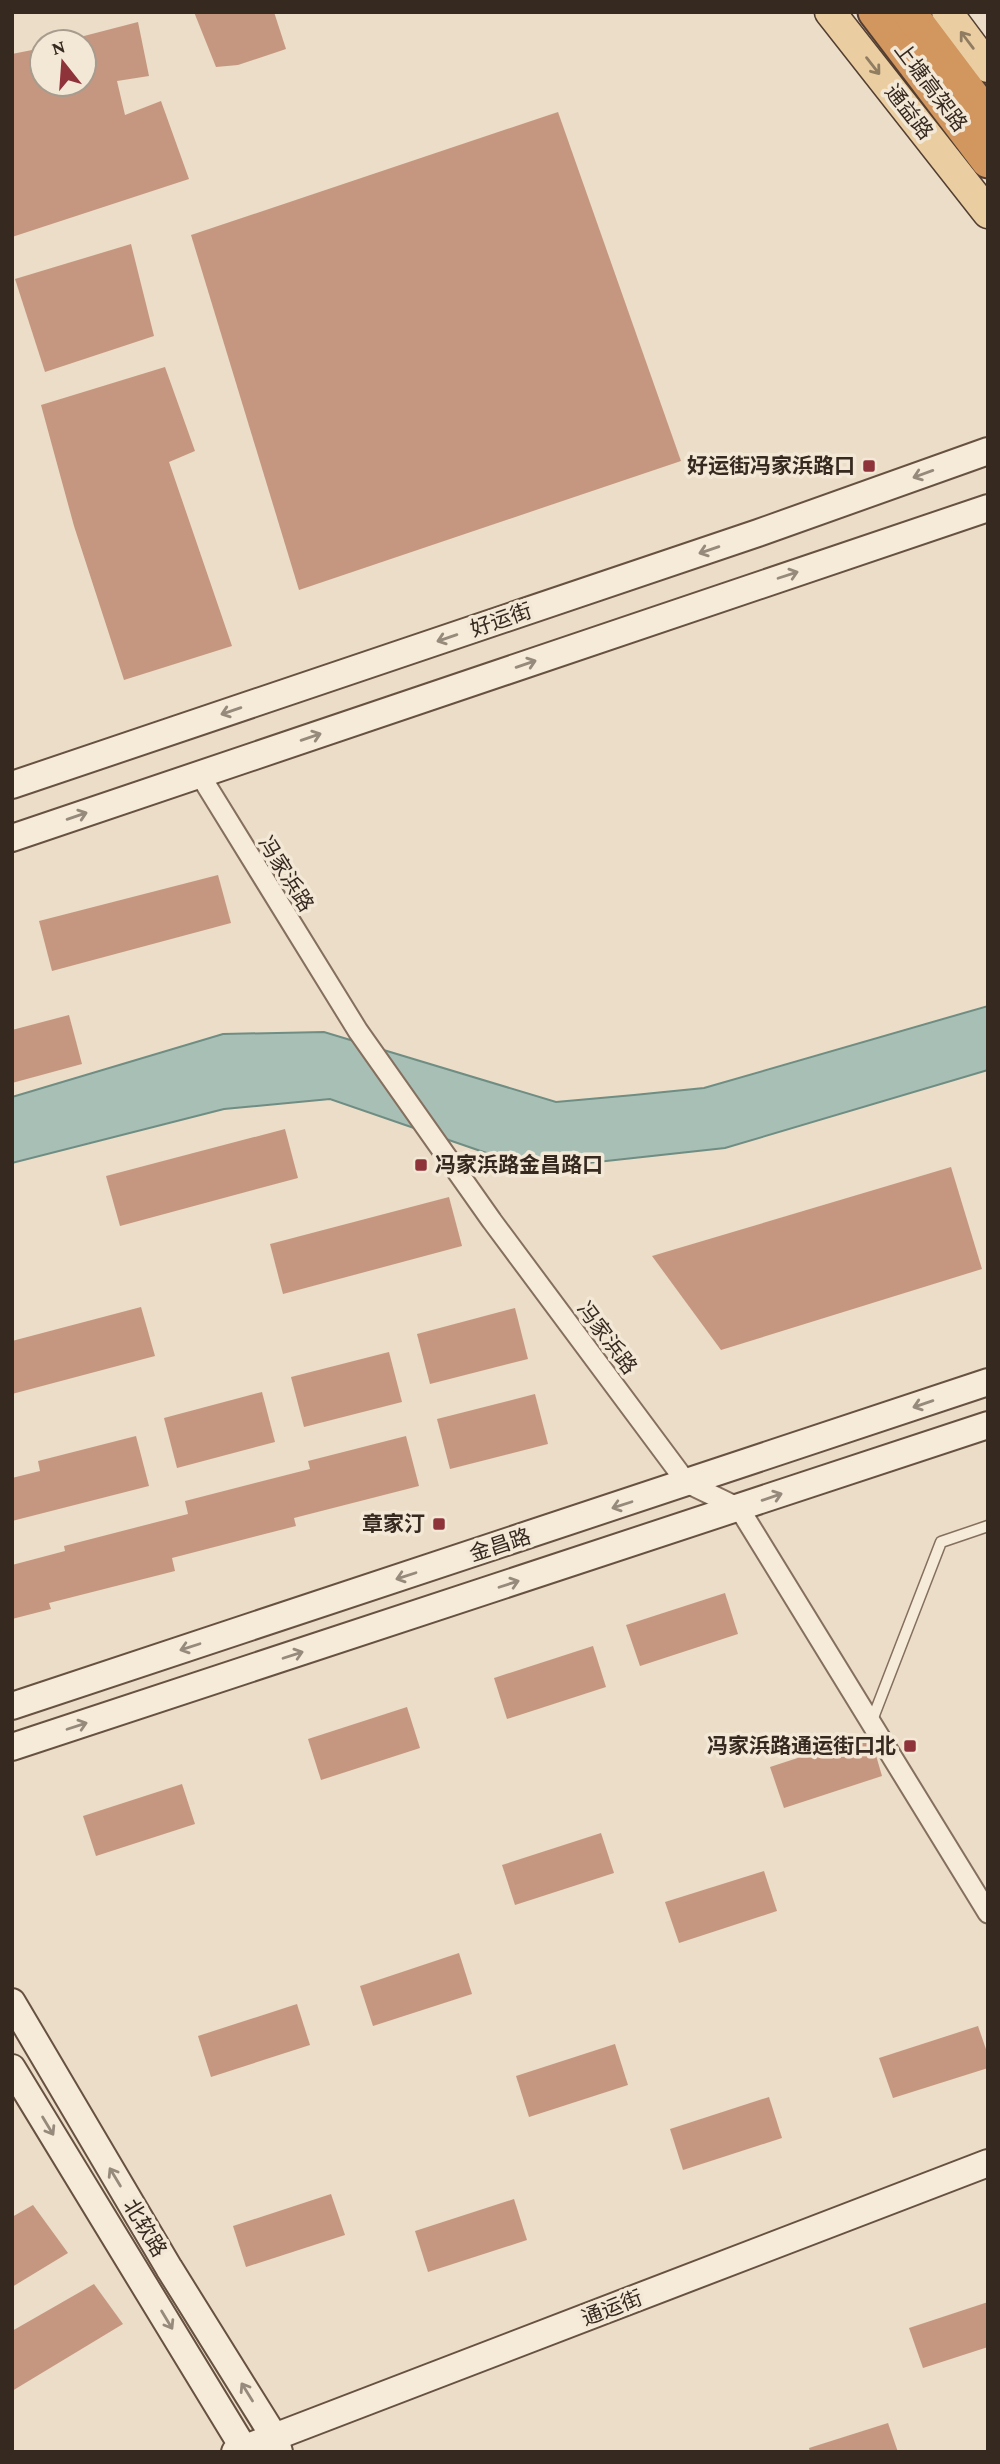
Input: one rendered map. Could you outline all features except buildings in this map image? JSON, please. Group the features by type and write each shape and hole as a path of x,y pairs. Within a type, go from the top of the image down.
{"highway":[{"name":"上塘高架路","path":"875,12 988,161"},
{"name":"上塘高架路","path":"909,12 988,117"}],"main road":[{"name":"通益路","path":"830,12 988,213"},
{"path":"947,12 988,67"}],"street":[{"name":"好运街","path":"12,785 758,533 988,451"},
{"path":"12,838 988,508"},
{"name":"冯家浜路","path":"200,775 358,1031 432,1137 687,1483 738,1508"},
{"name":"金昌路","path":"12,1706 988,1382"},
{"name":"金昌路","path":"12,1747 988,1424"},
{"path":"738,1508 988,1913"},
{"name":"北软路","path":"12,2003 277,2445"},
{"name":"北软路","path":"12,2068 242,2450"},
{"name":"通运街","path":"242,2450 277,2445 988,2163"}],"lane":[{"path":"871,1724 941,1542 988,1526"}],"shaded area":[{"path":"988,1006 988,1070 725,1148 533,1169 330,1099 224,1109 12,1163 12,1097 223,1034 324,1032 556,1102 704,1088"}],"place":[{"name":"好运街冯家浜路口","path":"869,466"},
{"name":"冯家浜路金昌路口","path":"421,1165"},
{"name":"章家汀","path":"439,1524"},
{"name":"冯家浜路通运街口北","path":"910,1746"}]}
